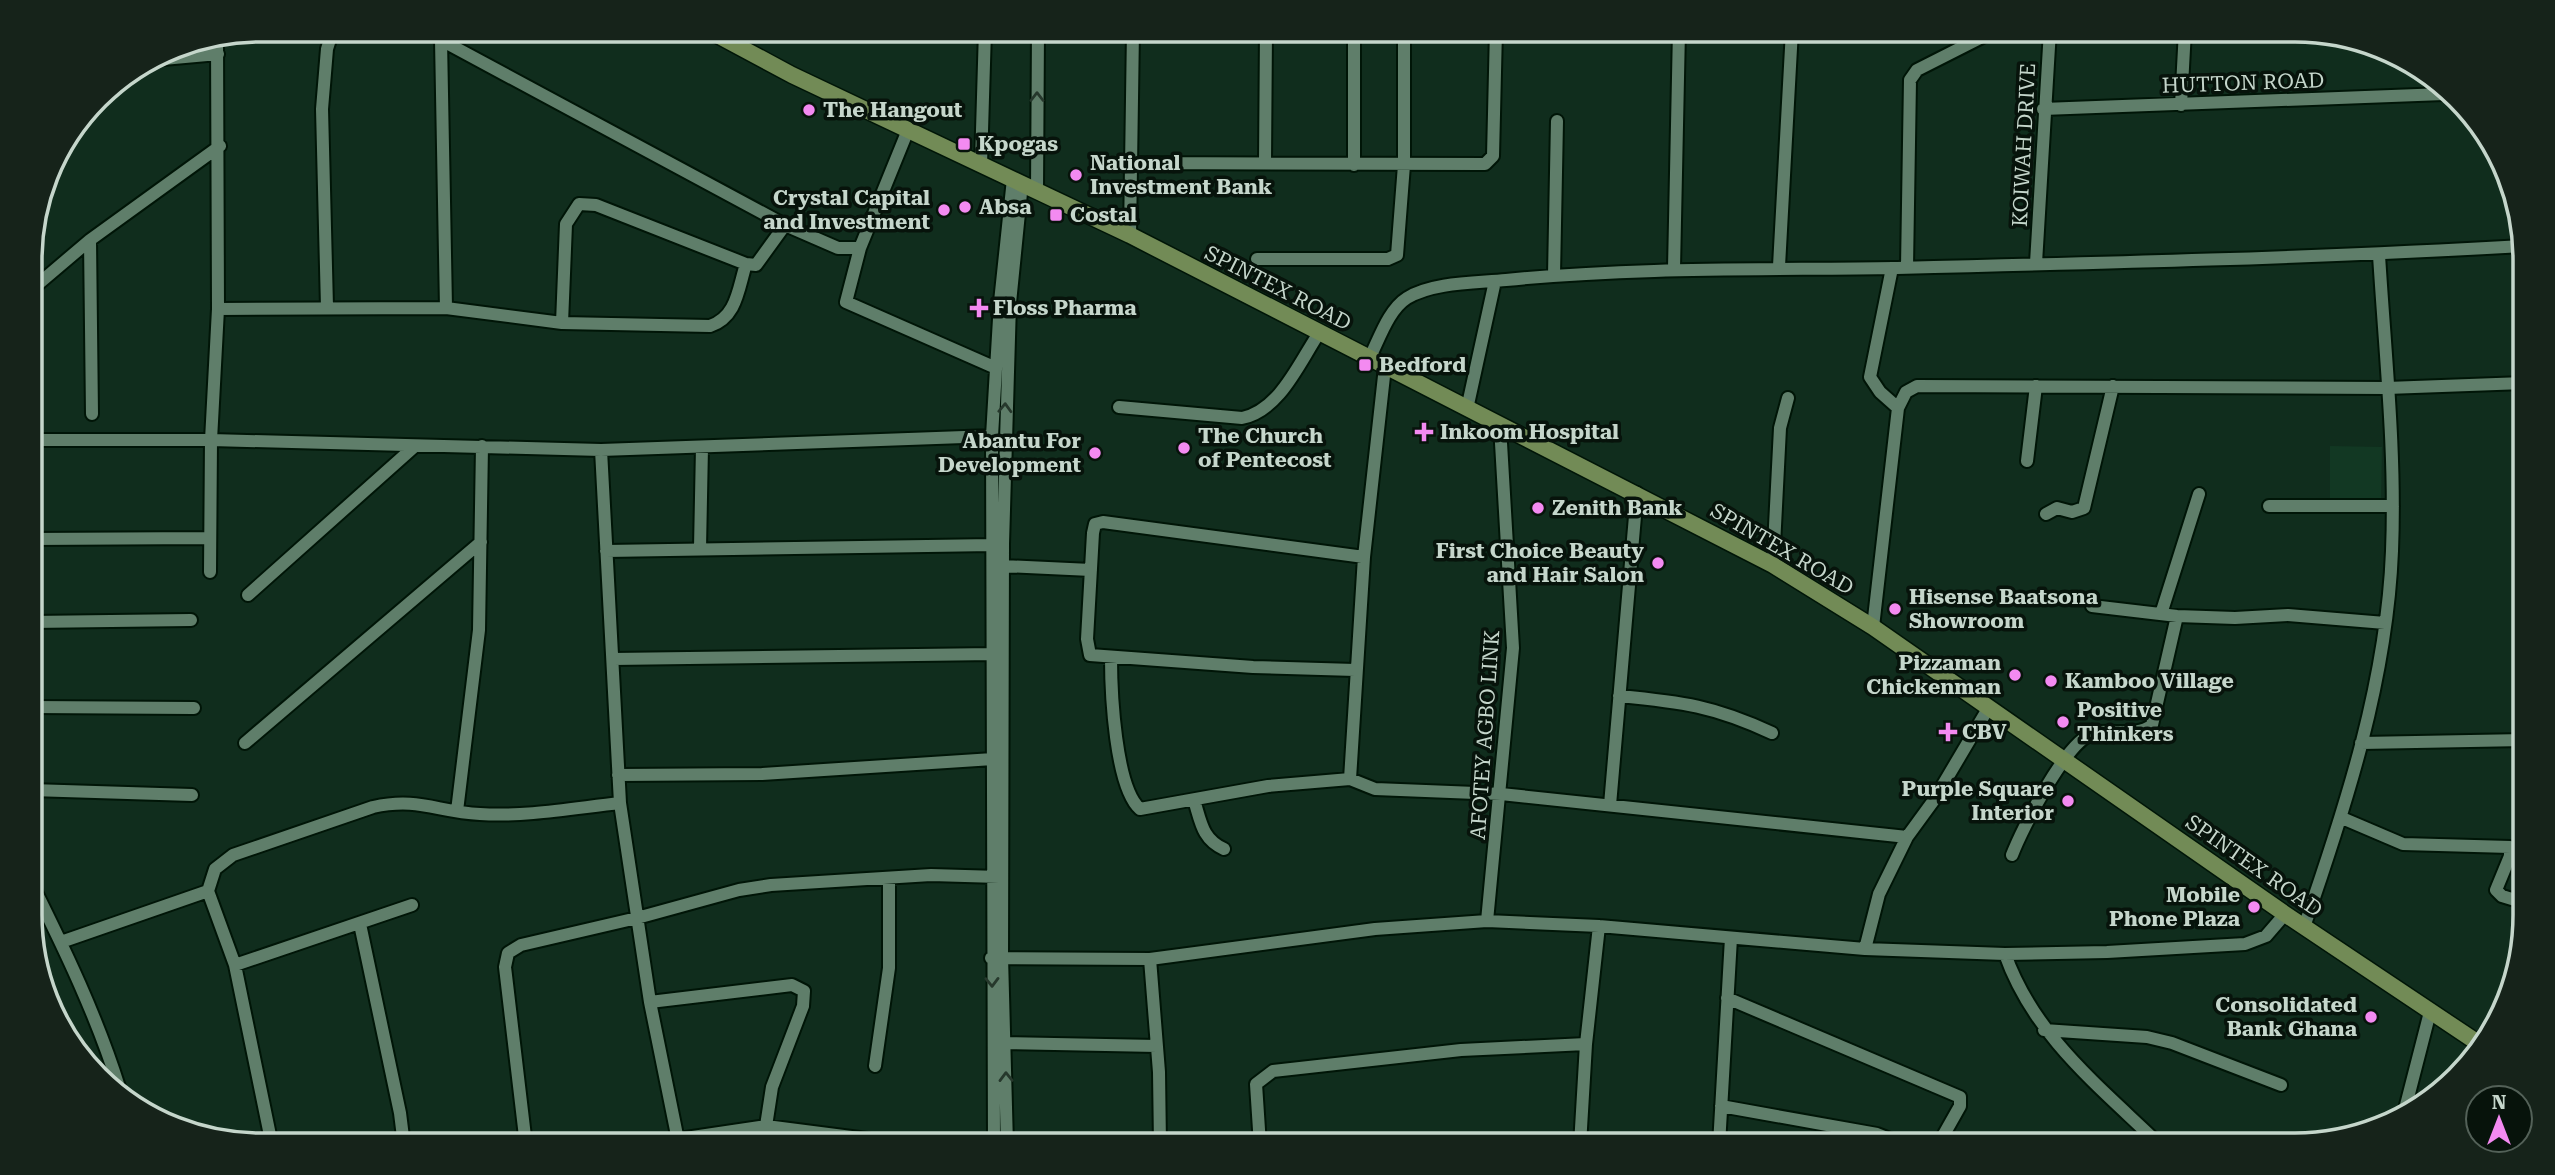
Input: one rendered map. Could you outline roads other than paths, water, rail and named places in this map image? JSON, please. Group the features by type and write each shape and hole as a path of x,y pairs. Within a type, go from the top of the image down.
{"main road":[{"name":"SPINTEX ROAD","path":"730,42 792,75 1129,235 1773,565 1872,627 2285,914 2474,1040"}],"street":[{"path":"327,307 322,108 329,42"},
{"path":"441,42 446,308"},
{"path":"445,42 785,225 838,248 860,248"},
{"path":"981,164 985,42"},
{"path":"993,1133 1008,352 1037,42"},
{"path":"1129,235 1133,163 1133,42"},
{"path":"1265,162 1266,42"},
{"path":"1354,42 1354,164"},
{"path":"1257,259 1395,257 1399,249 1404,165 1404,42"},
{"path":"1133,163 1485,164 1491,161 1496,42"},
{"path":"1674,268 1679,42"},
{"path":"1779,267 1791,42"},
{"path":"1907,267 1910,80 1917,70 1972,42"},
{"name":"KOIWAH DRIVE","path":"2036,263 2049,42"},
{"path":"2181,105 2184,42"},
{"path":"210,572 208,538 218,309 220,146 218,46"},
{"path":"182,57 218,54"},
{"name":"HUTTON ROAD","path":"2043,108 2436,94"},
{"path":"1554,275 1557,121"},
{"path":"908,130 860,248 846,302 996,368"},
{"path":"42,281 90,240 220,146"},
{"path":"998,877 993,759 992,436 996,368 1024,184"},
{"path":"562,323 566,224 579,204 596,205 746,264 756,265 785,225"},
{"path":"90,240 92,414"},
{"path":"1370,359 1394,310 1407,298 1437,288 1554,275 1674,268 1892,268 2379,254 2512,247"},
{"path":"2304,927 2342,818 2361,743 2385,623 2393,506 2379,254"},
{"path":"218,309 446,308 562,323 710,326 721,322 732,312 746,264"},
{"path":"1892,268 1870,377 1880,392 1898,408"},
{"path":"1466,410 1495,281"},
{"path":"1119,407 1241,418 1255,415 1266,408 1280,392 1319,333"},
{"path":"1350,779 1364,557 1385,367"},
{"path":"1872,627 1898,408 1906,392 1917,386 2387,388 2513,384"},
{"path":"2027,461 2036,386"},
{"path":"2046,514 2057,508 2072,512 2084,508 2113,386"},
{"path":"1773,565 1780,428 1788,398"},
{"name":"AFOTEY AGBO LINK","path":"1487,921 1502,794 1513,641 1500,426"},
{"path":"42,440 211,440 601,450 992,436"},
{"path":"248,595 415,446"},
{"path":"457,811 479,630 482,446"},
{"path":"700,548 702,447"},
{"path":"601,450 620,803 650,1002 677,1133"},
{"path":"1610,805 1637,493"},
{"path":"2161,614 2199,494"},
{"path":"2269,506 2393,506"},
{"path":"1355,670 1094,658 1087,651 1094,526 1097,522 1364,557"},
{"path":"42,539 208,538"},
{"path":"245,743 481,542"},
{"path":"606,551 992,545"},
{"path":"1003,566 1091,570"},
{"path":"2092,606 2178,616 2235,618 2288,615 2385,623"},
{"path":"2012,855 2039,797 2080,742 2092,733 2139,730 2152,725 2178,616"},
{"path":"42,622 191,620"},
{"path":"613,659 994,654"},
{"path":"1111,658 1113,726 1135,805 1147,809 1268,786 1350,779 1375,789 1502,794 1907,837"},
{"path":"1619,696 1700,705 1772,733"},
{"path":"42,707 194,708"},
{"path":"1865,948 1879,894 1907,837 1934,800 1989,707"},
{"path":"2361,743 2513,740"},
{"path":"618,775 762,774 993,759"},
{"path":"42,790 192,795"},
{"path":"1194,800 1205,835 1210,843 1224,849"},
{"path":"269,1133 234,965 208,891 215,869 233,855 373,807 416,802 457,811 500,815 620,803"},
{"path":"2342,818 2403,844 2510,847 2510,856 2496,890 2502,896 2513,899"},
{"path":"525,1133 505,967 508,953 521,945 749,888 889,878 998,877"},
{"path":"875,1066 889,968 889,878"},
{"path":"61,942 208,891"},
{"path":"42,904 108,1052 116,1078"},
{"path":"234,965 412,905"},
{"path":"997,958 1150,959 1374,929 1487,921 1599,926 1865,948 2005,954 2245,944 2266,936 2285,914"},
{"path":"360,924 403,1133"},
{"path":"1581,1133 1586,1044 1599,926"},
{"path":"1720,1133 1731,938"},
{"path":"2005,954 2024,999 2044,1030 2080,1070 2147,1133"},
{"path":"997,958 1006,1043 1007,1133"},
{"path":"1150,959 1157,1046 1160,1133"},
{"path":"650,1002 792,985 804,991 803,1006 772,1087 766,1126"},
{"path":"1727,998 1959,1097 1960,1106 1945,1133"},
{"path":"2407,1102 2430,1012"},
{"path":"2044,1030 2147,1037 2172,1043 2281,1085"},
{"path":"1006,1043 1157,1046"},
{"path":"1259,1133 1256,1084 1273,1071 1461,1050 1586,1044"},
{"path":"1721,1106 1871,1133"},
{"path":"728,1133 766,1126 820,1133"},
{"path":"1836,1127 1836,1133"}],"place":[{"name":"The Hangout","path":"809,110"},
{"name":"Kpogas","path":"964,144"},
{"name":"National Investment Bank","path":"1076,175"},
{"name":"Absa","path":"965,207"},
{"name":"Crystal Capital and Investment","path":"944,210"},
{"name":"Costal","path":"1056,215"},
{"name":"Floss Pharma","path":"979,308"},
{"name":"Bedford","path":"1365,365"},
{"name":"Inkoom Hospital","path":"1424,432"},
{"name":"The Church of Pentecost","path":"1184,448"},
{"name":"Abantu For Development","path":"1095,453"},
{"name":"Zenith Bank","path":"1538,508"},
{"name":"First Choice Beauty and Hair Salon","path":"1658,563"},
{"name":"Hisense Baatsona Showroom","path":"1895,609"},
{"name":"Pizzaman Chickenman","path":"2015,675"},
{"name":"Kamboo Village","path":"2051,681"},
{"name":"Positive Thinkers","path":"2063,722"},
{"name":"CBV","path":"1948,732"},
{"name":"Purple Square Interior","path":"2068,801"},
{"name":"Mobile Phone Plaza","path":"2254,907"},
{"name":"Consolidated Bank Ghana","path":"2371,1017"}]}
